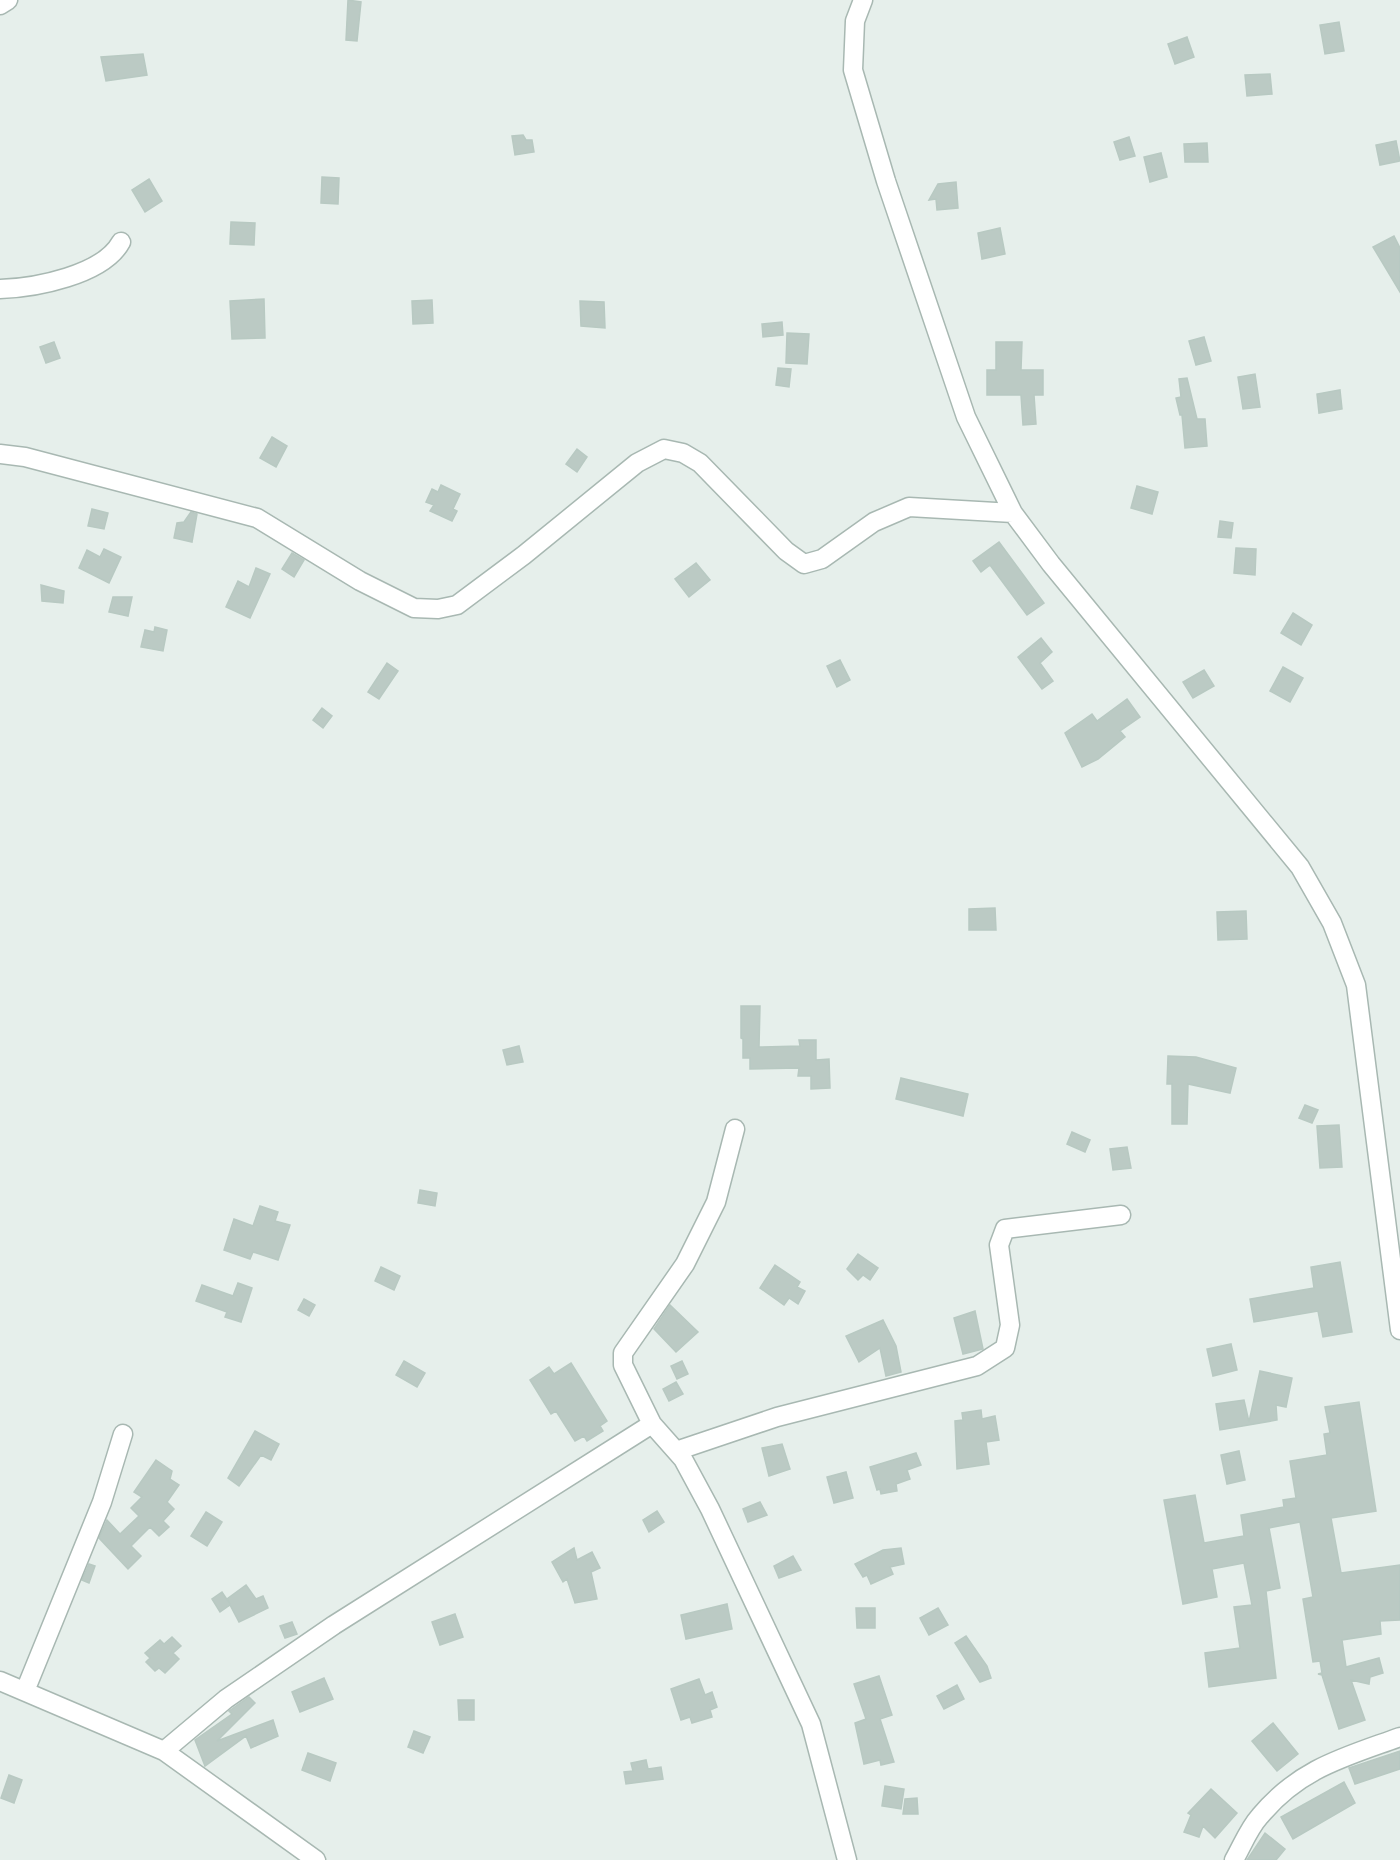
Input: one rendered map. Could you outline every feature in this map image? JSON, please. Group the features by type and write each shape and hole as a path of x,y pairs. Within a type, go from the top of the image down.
{"street":[{"path":"0,5 8,0"},
{"path":"863,0 855,21 853,70 886,181 966,417 1012,513 1051,564 1300,867 1332,923 1356,985 1400,1330"},
{"path":"0,289 25,288 63,280 116,252 121,242"},
{"path":"0,454 25,457 257,518 360,581 414,608 438,609 457,605 524,555 637,463 664,449 683,453 700,463 786,551 804,564 822,559 874,522 909,507 1012,513"},
{"path":"735,1129 716,1202 685,1264 623,1353 623,1365 652,1424 683,1459 715,1520 810,1724 847,1860"},
{"path":"676,1451 777,1417 976,1366 1005,1348 1007,1340 1010,1325 999,1245 1005,1229 1054,1221 1121,1215"},
{"path":"164,1751 226,1698 334,1625 652,1424"},
{"path":"25,1691 102,1502 123,1434"},
{"path":"0,1681 164,1751 316,1860"},
{"path":"1234,1860 1259,1817 1287,1788 1318,1767 1400,1737"}],"building":[{"path":"348,0 361,2 357,41 346,40"},
{"path":"1339,22 1344,51 1325,54 1320,25"},
{"path":"1187,37 1194,57 1175,64 1168,44"},
{"path":"143,54 147,75 106,81 101,57"},
{"path":"1270,74 1272,94 1247,96 1245,75"},
{"path":"523,135 526,140 532,140 534,152 515,155 512,136"},
{"path":"1129,137 1135,156 1120,160 1114,142"},
{"path":"1396,141 1400,161 1380,165 1376,145"},
{"path":"1207,143 1208,162 1185,162 1184,144"},
{"path":"1161,153 1167,177 1150,182 1144,157"},
{"path":"322,177 339,178 338,204 321,203"},
{"path":"149,179 162,201 145,212 132,190"},
{"path":"956,182 958,208 937,210 936,199 929,200 938,184"},
{"path":"231,222 255,223 254,245 230,244"},
{"path":"1000,228 1005,254 982,259 978,233"},
{"path":"1394,236 1400,248 1400,292 1373,247"},
{"path":"264,299 265,338 232,339 230,301"},
{"path":"432,300 433,323 413,324 412,301"},
{"path":"580,301 604,302 605,328 581,326"},
{"path":"782,322 783,335 763,337 762,324"},
{"path":"787,333 809,334 807,364 786,363"},
{"path":"1204,337 1211,361 1196,365 1189,341"},
{"path":"54,342 60,358 46,363 40,347"},
{"path":"996,342 1022,342 1021,370 1043,370 1043,395 1034,395 1036,424 1023,425 1021,395 987,395 987,370 996,370"},
{"path":"778,368 791,369 789,387 776,385"},
{"path":"1255,374 1260,407 1243,409 1238,377"},
{"path":"1187,378 1197,419 1205,419 1207,446 1185,448 1182,415 1180,415 1176,398 1181,397 1179,379"},
{"path":"1340,390 1342,409 1319,413 1317,394"},
{"path":"272,437 287,446 276,467 260,458"},
{"path":"577,449 587,457 577,472 566,464"},
{"path":"441,485 460,494 453,509 457,511 452,521 430,511 434,505 426,502 432,489 438,492"},
{"path":"1137,486 1158,492 1152,514 1131,508"},
{"path":"92,509 108,513 104,529 88,526"},
{"path":"191,512 197,514 192,542 174,538 177,523 184,522"},
{"path":"1220,521 1233,523 1231,538 1218,537"},
{"path":"999,542 1044,603 1027,615 990,565 981,572 973,561"},
{"path":"1236,548 1256,549 1255,575 1234,573"},
{"path":"104,549 121,557 109,583 79,568 87,550 100,557"},
{"path":"292,553 304,560 294,577 282,569"},
{"path":"696,563 710,580 689,597 675,579"},
{"path":"256,568 270,574 250,618 226,607 238,581 249,587"},
{"path":"41,585 64,591 63,603 42,601"},
{"path":"113,597 132,597 128,616 109,612"},
{"path":"1293,613 1312,625 1301,645 1281,633"},
{"path":"155,627 167,630 163,651 141,647 145,630 154,632"},
{"path":"1041,638 1052,652 1040,663 1053,681 1042,689 1018,657"},
{"path":"840,660 850,680 837,687 827,666"},
{"path":"387,663 398,671 379,699 368,692"},
{"path":"1283,667 1303,678 1290,702 1270,691"},
{"path":"1204,670 1214,686 1193,698 1183,682"},
{"path":"1127,699 1140,717 1120,731 1125,737 1098,759 1082,767 1065,733 1092,714 1097,721"},
{"path":"322,708 332,716 323,728 313,720"},
{"path":"995,908 996,930 969,930 969,909"},
{"path":"1246,911 1247,939 1218,940 1217,912"},
{"path":"741,1006 760,1006 759,1047 800,1046 799,1040 816,1040 816,1060 829,1059 830,1088 811,1089 811,1076 798,1076 799,1068 750,1069 750,1058 743,1058"},
{"path":"519,1046 523,1062 507,1065 503,1050"},
{"path":"1168,1056 1196,1057 1236,1068 1230,1093 1188,1084 1187,1124 1172,1124 1172,1084 1167,1084"},
{"path":"901,1078 968,1094 963,1116 896,1099"},
{"path":"1305,1105 1318,1110 1312,1123 1299,1118"},
{"path":"1339,1125 1342,1167 1320,1168 1317,1126"},
{"path":"1072,1132 1090,1140 1085,1152 1067,1144"},
{"path":"1127,1147 1131,1168 1113,1170 1110,1149"},
{"path":"420,1190 437,1193 435,1206 418,1203"},
{"path":"260,1206 278,1212 275,1221 290,1225 278,1260 253,1252 250,1259 224,1250 234,1219 253,1226"},
{"path":"858,1254 878,1268 870,1280 863,1275 858,1280 847,1269"},
{"path":"1340,1262 1352,1332 1323,1337 1318,1311 1254,1322 1250,1299 1314,1288 1311,1267"},
{"path":"775,1265 800,1282 797,1287 805,1291 798,1304 789,1298 784,1305 760,1288"},
{"path":"381,1267 400,1276 394,1290 375,1281"},
{"path":"238,1283 252,1288 241,1322 225,1317 227,1312 196,1301 202,1285 233,1296"},
{"path":"304,1299 315,1305 309,1316 298,1310"},
{"path":"670,1305 698,1332 676,1352 654,1329"},
{"path":"975,1311 983,1349 963,1354 954,1318"},
{"path":"883,1320 896,1346 901,1372 886,1376 880,1348 859,1362 846,1336"},
{"path":"1231,1344 1237,1370 1213,1376 1207,1349"},
{"path":"404,1361 425,1373 417,1387 396,1375"},
{"path":"682,1361 688,1374 677,1379 671,1366"},
{"path":"571,1363 607,1421 600,1426 603,1431 587,1441 584,1436 575,1441 556,1411 551,1414 530,1380 549,1367 554,1374"},
{"path":"1260,1371 1292,1378 1286,1407 1276,1405 1277,1420 1220,1430 1216,1404 1244,1400 1249,1422"},
{"path":"676,1382 683,1394 669,1401 663,1389"},
{"path":"1359,1402 1376,1511 1331,1518 1341,1573 1400,1565 1400,1620 1380,1621 1381,1634 1342,1640 1346,1667 1379,1658 1383,1673 1370,1677 1369,1684 1351,1680 1365,1720 1339,1729 1322,1675 1318,1674 1322,1673 1320,1661 1313,1662 1303,1599 1313,1597 1300,1522 1269,1528 1280,1588 1266,1591 1276,1678 1209,1687 1205,1653 1240,1648 1234,1607 1252,1605 1244,1563 1212,1569 1217,1597 1183,1604 1164,1500 1195,1495 1204,1543 1244,1536 1241,1515 1284,1507 1283,1500 1296,1498 1290,1461 1327,1455 1324,1434 1330,1433 1325,1407"},
{"path":"981,1410 982,1419 995,1416 999,1440 986,1442 989,1464 957,1469 955,1421 963,1420 962,1413"},
{"path":"255,1431 279,1444 271,1460 261,1455 239,1486 228,1478"},
{"path":"782,1444 790,1469 769,1476 762,1448"},
{"path":"1239,1451 1245,1480 1227,1484 1221,1455"},
{"path":"916,1453 921,1465 907,1470 910,1479 896,1484 897,1491 881,1494 880,1489 877,1490 870,1467"},
{"path":"156,1460 172,1471 170,1479 179,1485 167,1502 174,1509 163,1521 169,1527 159,1536 150,1527 131,1546 141,1556 128,1569 99,1538 107,1520 120,1534 139,1516 131,1508 142,1497 134,1492"},
{"path":"846,1472 853,1498 834,1503 827,1477"},
{"path":"760,1502 767,1515 748,1522 743,1509"},
{"path":"657,1511 664,1522 649,1532 643,1520"},
{"path":"206,1512 222,1522 207,1546 191,1536"},
{"path":"574,1548 577,1560 592,1552 600,1568 591,1572 597,1599 575,1603 567,1579 563,1582 552,1562"},
{"path":"901,1548 904,1564 890,1567 893,1574 871,1584 867,1575 863,1577 855,1564 883,1550"},
{"path":"793,1556 801,1570 779,1578 774,1566"},
{"path":"89,1564 95,1566 89,1583 82,1580"},
{"path":"246,1585 256,1599 263,1596 268,1608 239,1622 230,1605 220,1612 212,1599 222,1592 230,1604 227,1599"},
{"path":"727,1604 732,1629 686,1639 681,1615"},
{"path":"856,1608 875,1608 875,1628 857,1628"},
{"path":"938,1608 948,1625 929,1635 920,1618"},
{"path":"455,1614 463,1637 440,1645 432,1622"},
{"path":"292,1622 297,1634 285,1638 280,1626"},
{"path":"966,1636 987,1666 991,1678 980,1682 955,1643"},
{"path":"172,1637 181,1646 173,1653 179,1659 165,1673 159,1668 155,1671 146,1662 150,1658 145,1653 160,1640 164,1644"},
{"path":"879,1676 892,1715 880,1719 894,1762 881,1765 880,1760 864,1764 855,1723 866,1719 854,1684"},
{"path":"324,1678 333,1699 300,1712 292,1692"},
{"path":"699,1679 705,1695 712,1692 717,1707 710,1710 712,1717 692,1723 690,1717 681,1720 671,1689"},
{"path":"957,1685 964,1699 944,1709 937,1696"},
{"path":"249,1697 255,1703 217,1741 273,1720 278,1736 251,1748 246,1736 205,1766 195,1740 232,1714 229,1711"},
{"path":"458,1700 474,1700 474,1720 459,1720"},
{"path":"1273,1723 1298,1754 1277,1771 1252,1741"},
{"path":"414,1731 430,1737 423,1753 408,1747"},
{"path":"1400,1751 1400,1769 1355,1784 1349,1768"},
{"path":"308,1753 336,1763 330,1781 302,1770"},
{"path":"646,1760 648,1769 661,1767 663,1779 626,1784 624,1772 633,1771 631,1763"},
{"path":"9,1775 22,1780 14,1803 1,1798"},
{"path":"1344,1782 1355,1803 1293,1839 1281,1817"},
{"path":"885,1786 904,1789 901,1809 882,1806"},
{"path":"1211,1789 1237,1813 1215,1838 1203,1826 1199,1837 1184,1832 1191,1815 1188,1813"},
{"path":"917,1798 918,1814 903,1814 905,1799"},
{"path":"1265,1833 1285,1849 1276,1860 1247,1860"}]}
